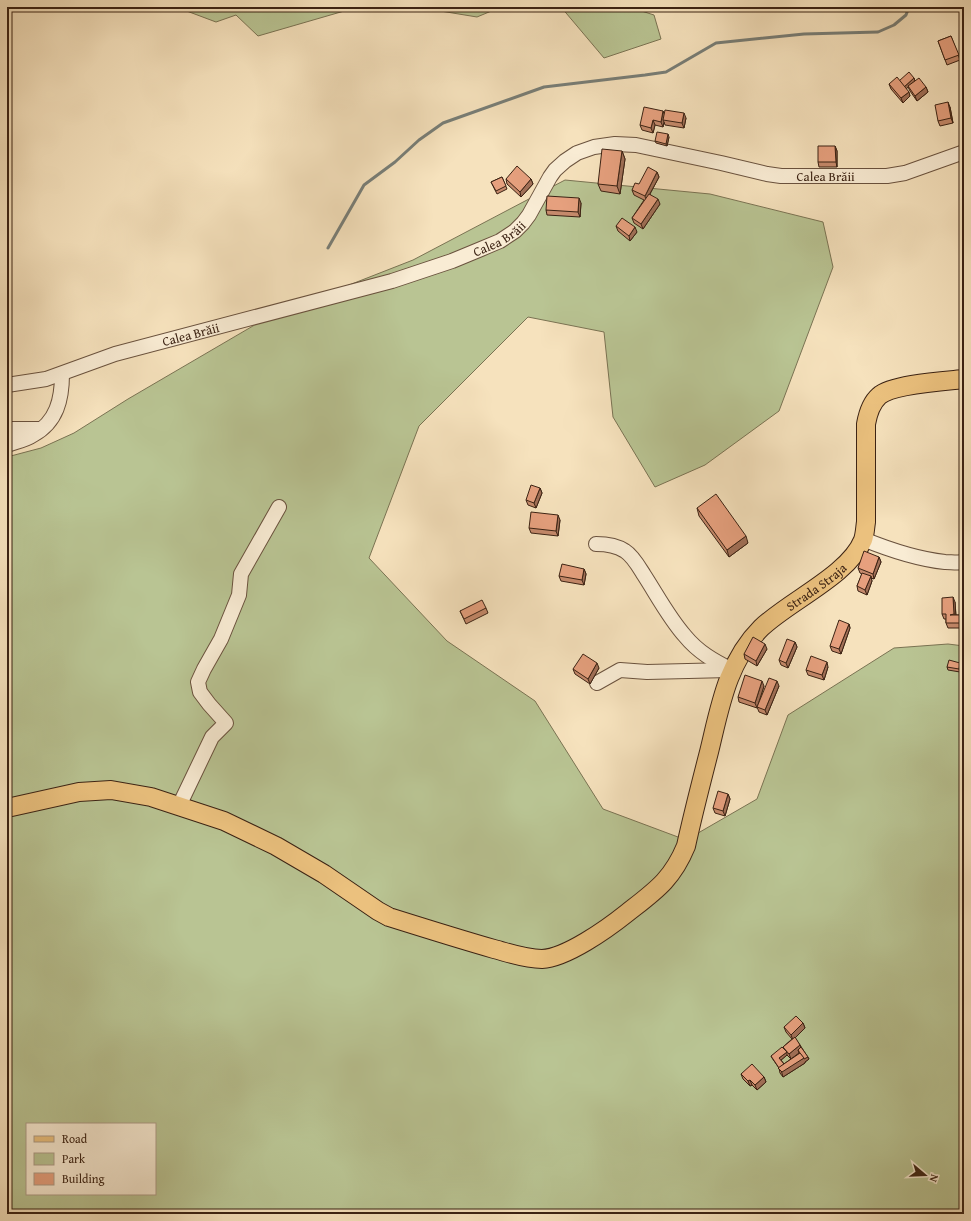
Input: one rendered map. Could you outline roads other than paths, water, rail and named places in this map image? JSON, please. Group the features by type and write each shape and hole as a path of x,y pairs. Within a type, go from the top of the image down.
{"main road":[{"name":"Strada Straja","path":"7,808 79,792 111,790 151,797 224,821 276,846 324,874 389,917 523,957 542,959 557,956 589,939 622,917 657,890 670,875 686,846 717,716 732,670 738,658 747,644 760,629 774,617 833,576 847,563 863,539 866,516 866,424 868,412 873,403 883,393 894,389 920,384 964,379"}],"street":[{"name":"Calea Brăii","path":"7,385 46,379 115,354 392,281 438,266 500,241 523,223 555,170 577,153 594,147 615,144 636,145 780,176 887,176 905,173 964,152"},
{"path":"7,445 33,436 43,428 57,409 62,392 62,374"},
{"path":"7,429 43,428"},
{"path":"179,806 212,737 226,723 200,692 198,682 204,668 221,639 239,595 241,574 279,507"},
{"path":"863,539 915,558 936,561 964,562"},
{"path":"596,544 612,545 626,551 636,563 674,622 694,647 703,654 732,670"},
{"path":"597,683 620,670 655,672 732,670"}],"waterway":[{"path":"328,248 364,185 395,162 419,140 443,123 544,87 666,72 716,43 804,34 878,32 894,25 906,15 909,7"}]}
